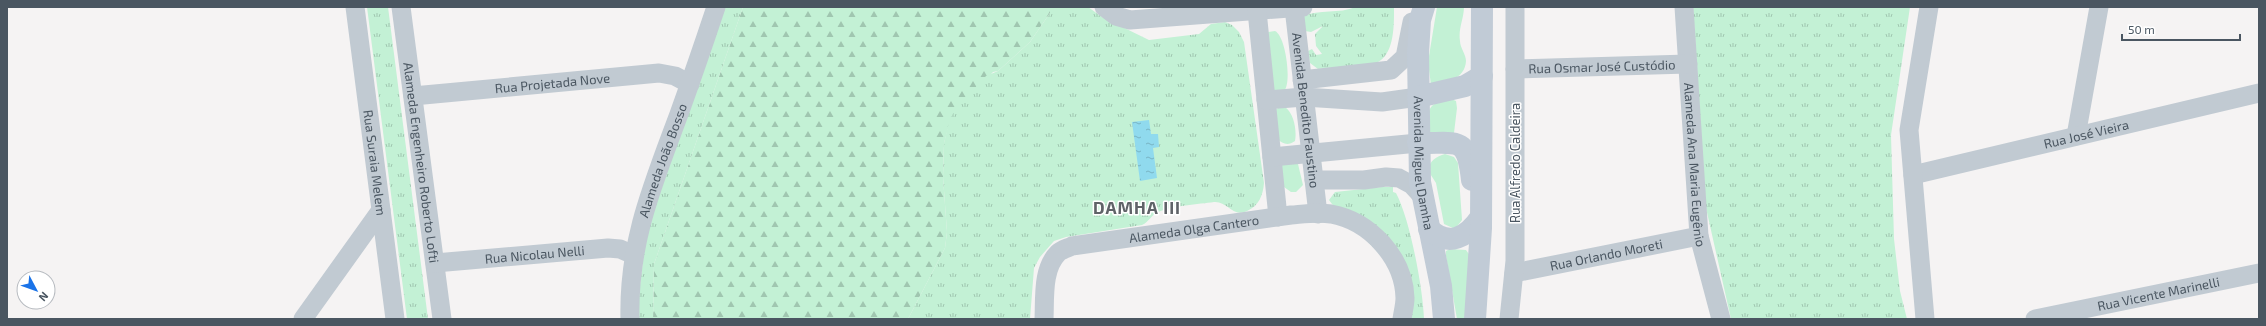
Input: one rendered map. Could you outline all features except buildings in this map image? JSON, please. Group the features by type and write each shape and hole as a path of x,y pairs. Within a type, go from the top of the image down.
{"street":[{"name":"Rua Suraia Melem","path":"355,7 395,319"},
{"name":"Alameda Engenheiro Roberto Lofti","path":"401,7 442,319"},
{"name":"Alameda João Bosso","path":"630,319 634,255 644,206 690,84 716,7"},
{"path":"1104,7 1116,16 1130,20 1298,7"},
{"name":"Avenida Benedito Faustino","path":"1298,7 1303,88 1310,152 1314,180 1325,214"},
{"path":"1266,100 1303,88 1391,70 1405,57 1415,7"},
{"name":"Avenida Miguel Damha","path":"1424,7 1420,20 1418,53 1418,143 1423,196 1441,286 1444,319"},
{"path":"1475,319 1481,216 1482,7"},
{"name":"Rua Alfredo Caldeira","path":"1508,319 1514,273 1515,7"},
{"name":"Alameda Ana Maria Eugênio","path":"1684,7 1699,236 1721,319"},
{"path":"1926,319 1909,130 1929,7"},
{"path":"2076,136 2099,7"},
{"path":"1257,11 1278,217"},
{"name":"Rua Osmar José Custódio","path":"1515,69 1688,64"},
{"name":"Rua Projetada Nove","path":"413,96 659,73 675,76 690,84"},
{"path":"1303,88 1382,102 1418,97 1466,86 1482,76"},
{"name":"Rua José Vieira","path":"1913,175 2259,93"},
{"path":"1272,157 1310,152 1418,143 1449,142 1466,151 1470,157 1476,202 1481,216"},
{"path":"1314,180 1364,180 1386,177 1398,178 1412,185 1423,196"},
{"path":"303,319 381,210"},
{"path":"1325,214 1368,230 1383,244 1394,260 1405,297 1402,319"},
{"name":"Alameda Olga Cantero","path":"1044,319 1045,284 1049,266 1058,252 1072,246 1278,217 1325,214"},
{"path":"1430,228 1436,235 1444,238 1457,238 1474,227 1481,216"},
{"name":"Rua Orlando Moreti","path":"1514,273 1699,236"},
{"name":"Rua Nicolau Nelli","path":"435,263 608,248 620,249 634,255"},
{"name":"Rua Vicente Marinelli","path":"2035,319 2259,273"}],"green space":[{"path":"367,7 388,7 428,319 407,319"},
{"path":"722,7 743,7 654,264 653,319 636,319 648,218"},
{"path":"743,7 1050,7 1050,13 1030,42 998,71 993,72 951,118 944,143 943,177 947,232 945,248 908,319 653,319 654,264"},
{"path":"1050,7 1088,7 1102,17 1149,40 1199,34 1211,24 1225,22 1232,25 1239,32 1244,42 1264,183 1260,200 1251,209 1242,213 1234,211 1219,202 1171,208 1154,214 1142,225 1066,237 1054,241 1040,257 1034,268 1030,319 908,319 945,248 947,232 943,177 944,143 950,118 959,105 986,76 998,71 1030,42 1050,13"},
{"path":"1356,7 1394,7 1392,38 1387,53 1382,59 1372,64 1318,69 1310,63 1308,51 1312,49 1316,55 1322,54 1316,46 1315,34 1323,26 1311,32 1305,31 1303,16"},
{"path":"1437,7 1464,7 1460,28 1460,44 1466,61 1465,67 1458,76 1448,81 1431,85 1428,62"},
{"path":"1693,7 1910,7 1891,135 1894,239 1900,291 1907,319 1731,319 1706,208"},
{"path":"1275,31 1279,35 1282,42 1287,60 1288,79 1284,91 1273,90 1268,32"},
{"path":"1451,99 1456,101 1457,108 1454,133 1434,137 1428,131 1428,117 1430,108 1437,103"},
{"path":"1280,107 1285,107 1291,113 1293,118 1296,132 1295,141 1290,144 1283,143 1277,139 1275,110"},
{"path":"1445,154 1454,157 1458,163 1462,220 1455,229 1444,224 1436,183 1429,172 1431,162"},
{"path":"1285,161 1298,164 1303,185 1296,192 1291,192 1284,187 1280,167"},
{"path":"1393,187 1393,192 1396,193 1406,219 1415,254 1424,319 1407,319 1408,284 1329,200 1335,192"},
{"path":"1450,249 1466,250 1471,257 1471,319 1457,319 1446,256 1446,251"}],"water":[{"path":"1149,120 1151,134 1158,134 1159,147 1153,148 1157,178 1140,181 1132,122"}],"district":[{"name":"DAMHA III","path":"1137,208"}]}
